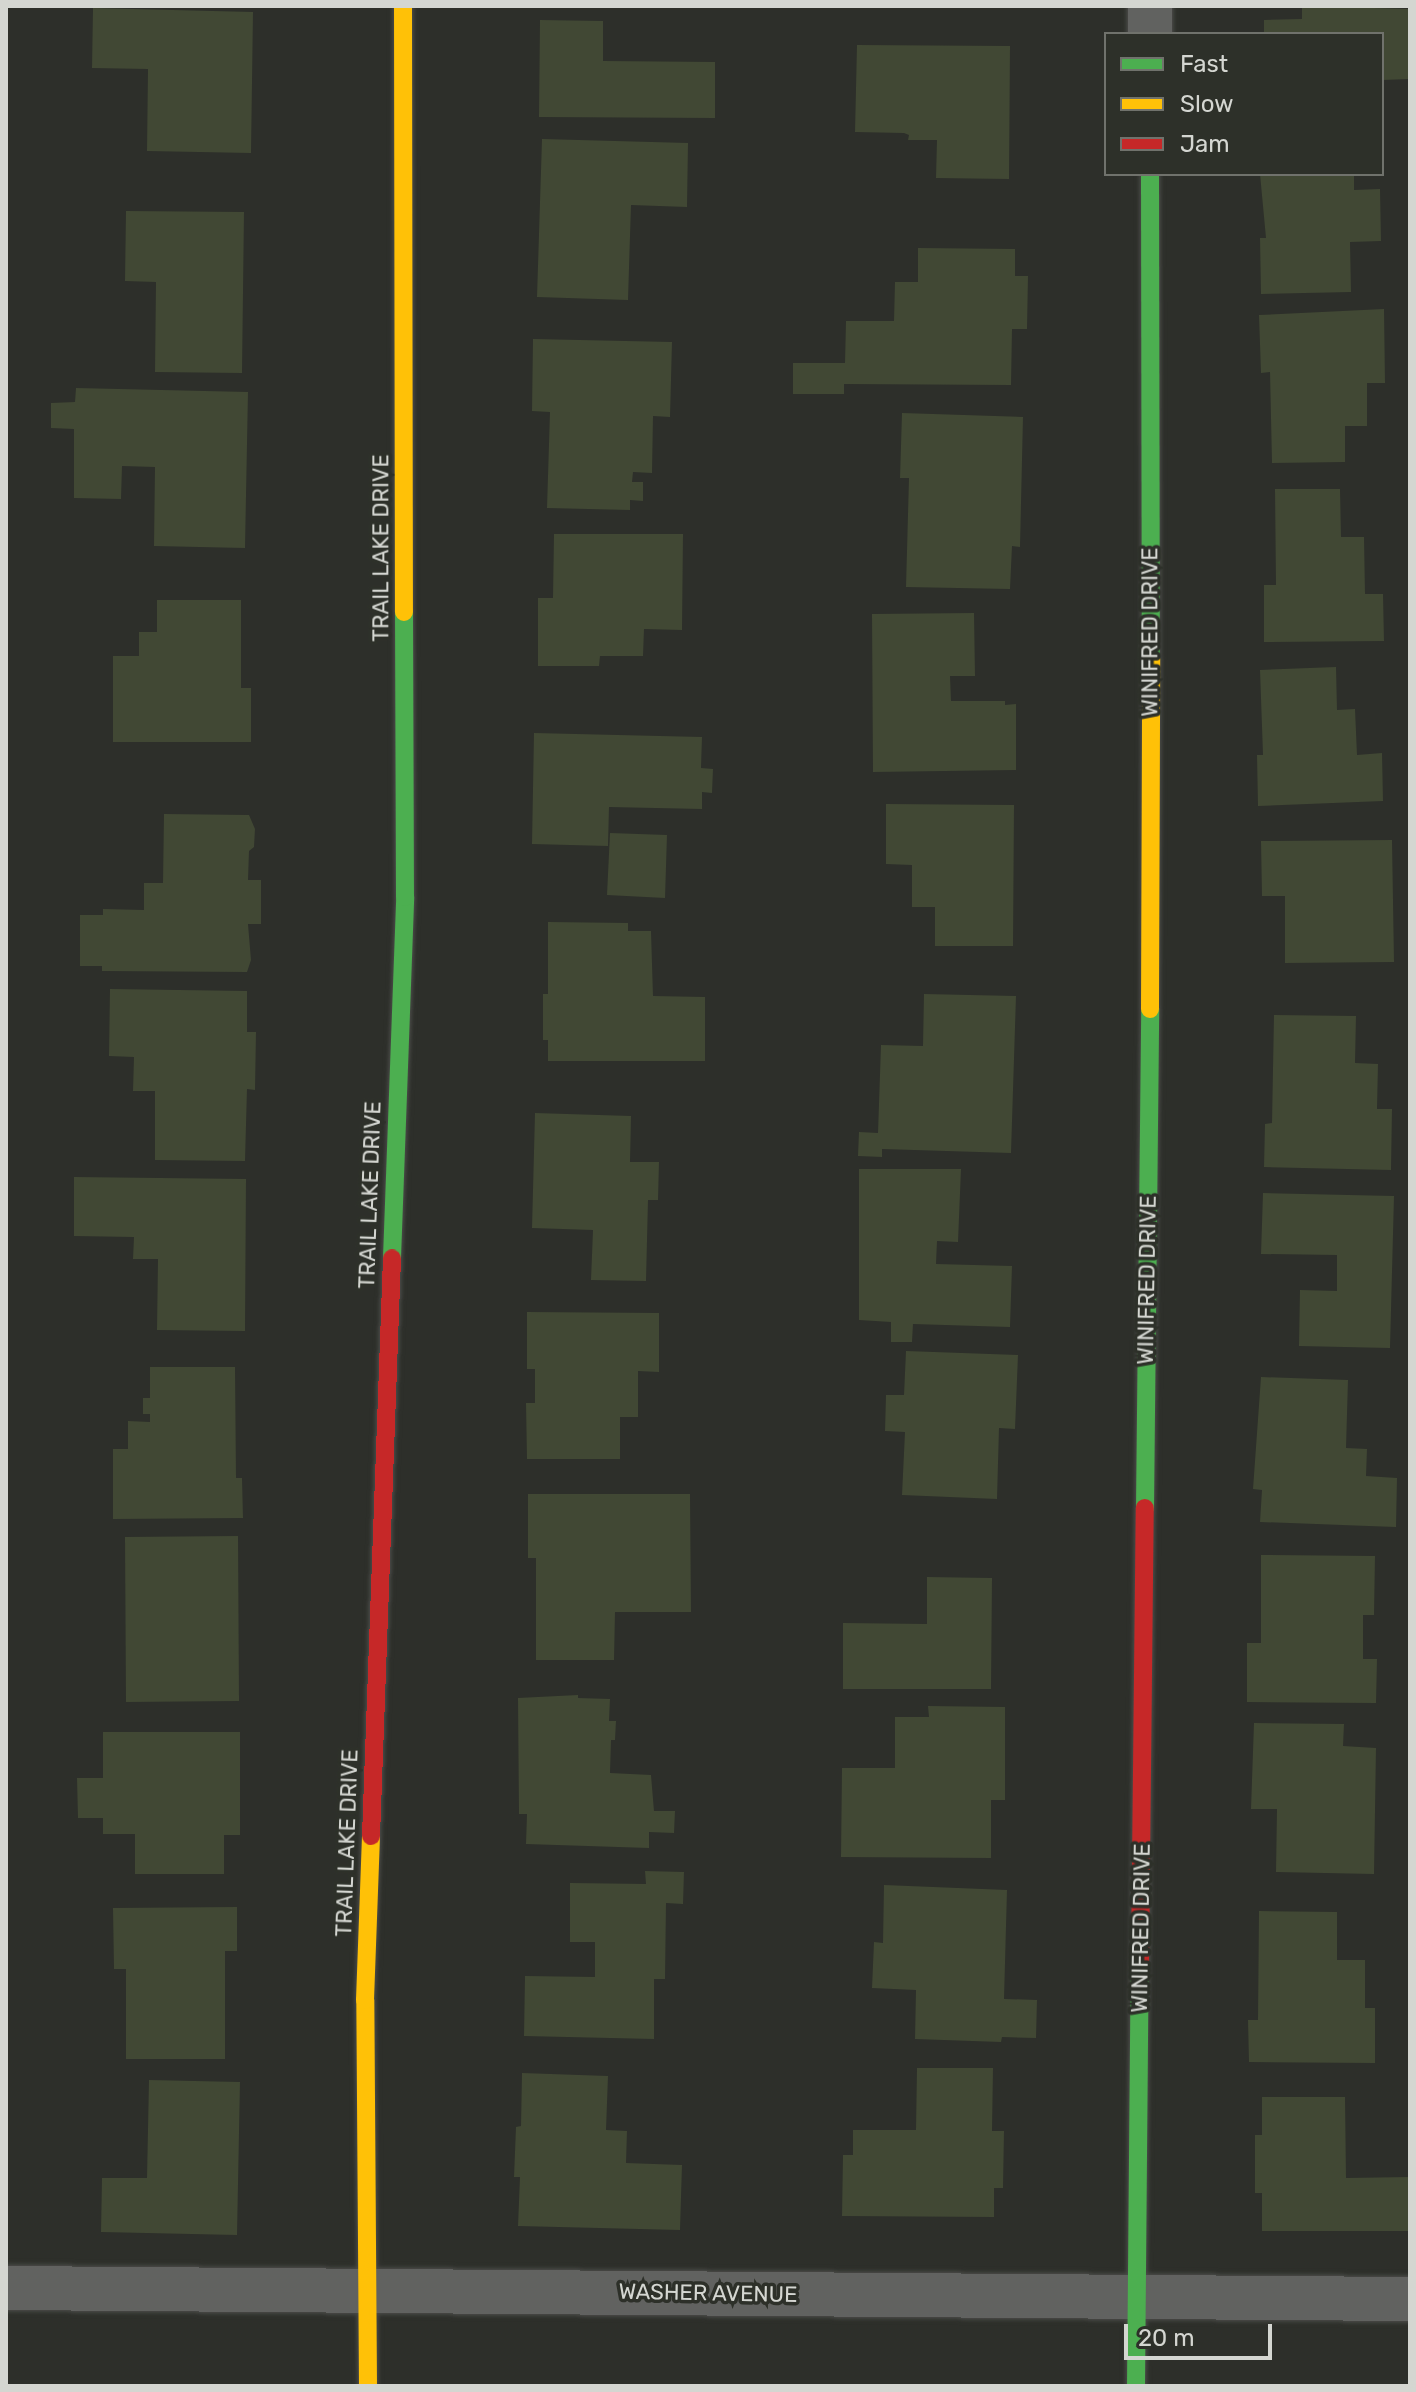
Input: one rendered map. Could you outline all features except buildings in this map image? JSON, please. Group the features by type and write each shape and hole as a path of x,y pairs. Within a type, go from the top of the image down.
{"street":[{"name":"TRAIL LAKE DRIVE","path":"368,2386 365,2000 405,897 403,6"},
{"path":"1150,6 1150,32"},
{"name":"WINIFRED DRIVE","path":"1136,2386 1151,924 1150,176"},
{"name":"WASHER AVENUE","path":"6,2288 1410,2299"}],"traffic: fast":[{"path":"1150,176 1151,659"},
{"path":"392,1258 405,897 404,612"},
{"path":"1145,1508 1150,1009"},
{"path":"1136,2386 1140,1961"}],"traffic: slow":[{"path":"403,6 404,612"},
{"path":"1150,1009 1151,659"},
{"path":"368,2386 365,2000 371,1836"}],"traffic: jam":[{"path":"371,1836 392,1258"},
{"path":"1140,1961 1145,1508"}]}
